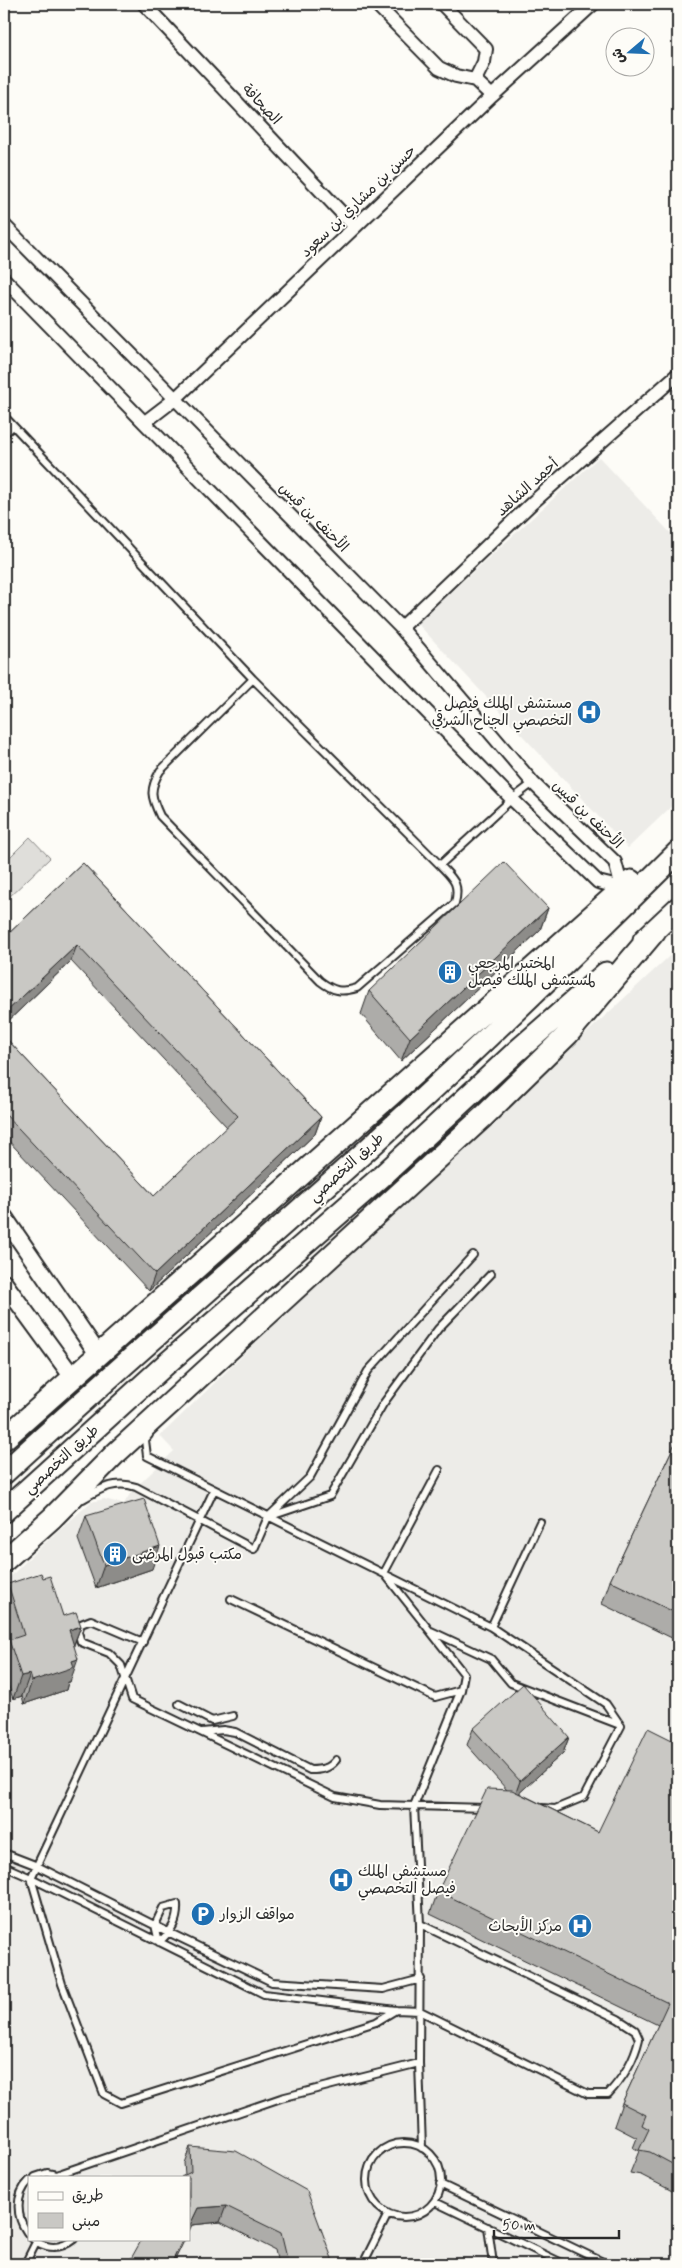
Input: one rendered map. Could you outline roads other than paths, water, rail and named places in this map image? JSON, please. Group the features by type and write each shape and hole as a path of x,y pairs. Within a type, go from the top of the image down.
{"main road":[{"path":"4,1439 72,1376 622,888 678,844"},
{"name":"طريق التخصصي","path":"4,1473 113,1372 369,1148 616,914 678,852"},
{"name":"طريق التخصصي","path":"4,1511 165,1365 381,1177 517,1051 655,931 678,908"},
{"path":"4,1561 52,1518 115,1454 477,1123 533,1069 568,1034 655,931"}],"street":[{"name":"الصحافة","path":"144,4 355,226"},
{"path":"376,4 439,68 456,76 475,80 492,96"},
{"path":"442,4 486,49 484,62 475,80"},
{"name":"حسن بن مشاري بن سعود","path":"146,422 174,398 492,96 593,4"},
{"name":"الأحنف بن قيس","path":"4,225 401,628 533,783 615,862 622,888"},
{"path":"4,279 146,422 512,799 598,882 622,888"},
{"name":"أحمد الشاهد","path":"401,628 532,503 678,374"},
{"path":"4,1217 98,1354"},
{"path":"4,1283 72,1376"}],"lane":[{"path":"4,416 253,679 454,880 458,891 455,903 357,988 344,992 332,990 320,980 160,816 153,800 153,784 160,771 253,679"},
{"path":"4,434 13,426"},
{"path":"440,865 512,799 533,783"},
{"path":"52,1518 102,1488 123,1483 136,1487 254,1549 268,1518 310,1477 368,1371 472,1256"},
{"path":"268,1518 330,1496 383,1404 438,1329 491,1274"},
{"path":"170,1405 145,1440 147,1456 268,1518 384,1573 491,1627 606,1704 621,1726"},
{"path":"384,1573 439,1470"},
{"path":"214,1490 198,1520 125,1682 35,1865 31,1878 62,1984 104,2094 121,2103 376,2022 396,2010"},
{"path":"491,1627 540,1522"},
{"path":"384,1573 464,1674 461,1690 414,1806 420,1924 419,2063 422,2148"},
{"path":"231,1599 435,1698 461,1690"},
{"path":"143,1642 91,1620 81,1624 78,1632 81,1642 109,1653 121,1664 125,1682 132,1699 335,1797 380,1805 489,1808"},
{"path":"429,1630 491,1659 511,1683 621,1726"},
{"path":"179,1704 212,1721 233,1716"},
{"path":"536,1808 555,1809 584,1797 621,1726"},
{"path":"201,1732 223,1730 235,1732 310,1770 322,1770 332,1765 336,1760"},
{"path":"4,1853 35,1865 272,1982 383,1989 421,1979"},
{"path":"4,1866 264,1994 396,2010 420,2011 588,2094 599,2096 608,2094 617,2085 634,2058 639,2039 634,2030 618,2019 420,1924"},
{"path":"176,1904 178,1916 170,1933 159,1942 155,1925 163,1908 176,1904"},
{"path":"59,2174 281,2098 419,2063"},
{"path":"425,2212 434,2202 440,2184 438,2166 432,2156 422,2148 406,2144 389,2146 379,2152 367,2173 367,2184 370,2196 377,2206 388,2214 400,2218 413,2217 425,2212 435,2202 564,2264"},
{"path":"38,2176 47,2173 64,2176"},
{"path":"28,2182 19,2191 15,2202 14,2214 17,2225 28,2239"},
{"path":"440,2184 607,2264"},
{"path":"363,2264 388,2214"},
{"path":"488,2227 493,2264"},
{"path":"30,2240 35,2244 47,2247 60,2247 72,2240"},
{"path":"25,2264 35,2244"}],"place":[{"name":"مستشفى الملك فيصل التخصصي الجناح الشرقي","path":"589,712"},
{"name":"المختبر المرجعي لمستشفى الملك فيصل","path":"450,972"},
{"name":"مكتب قبول المرضى","path":"115,1554"},
{"name":"مستشفى الملك فيصل التخصصي","path":"341,1880"},
{"name":"مواقف الزوار","path":"203,1914"},
{"name":"مركز الأبحاث","path":"580,1926"}]}
